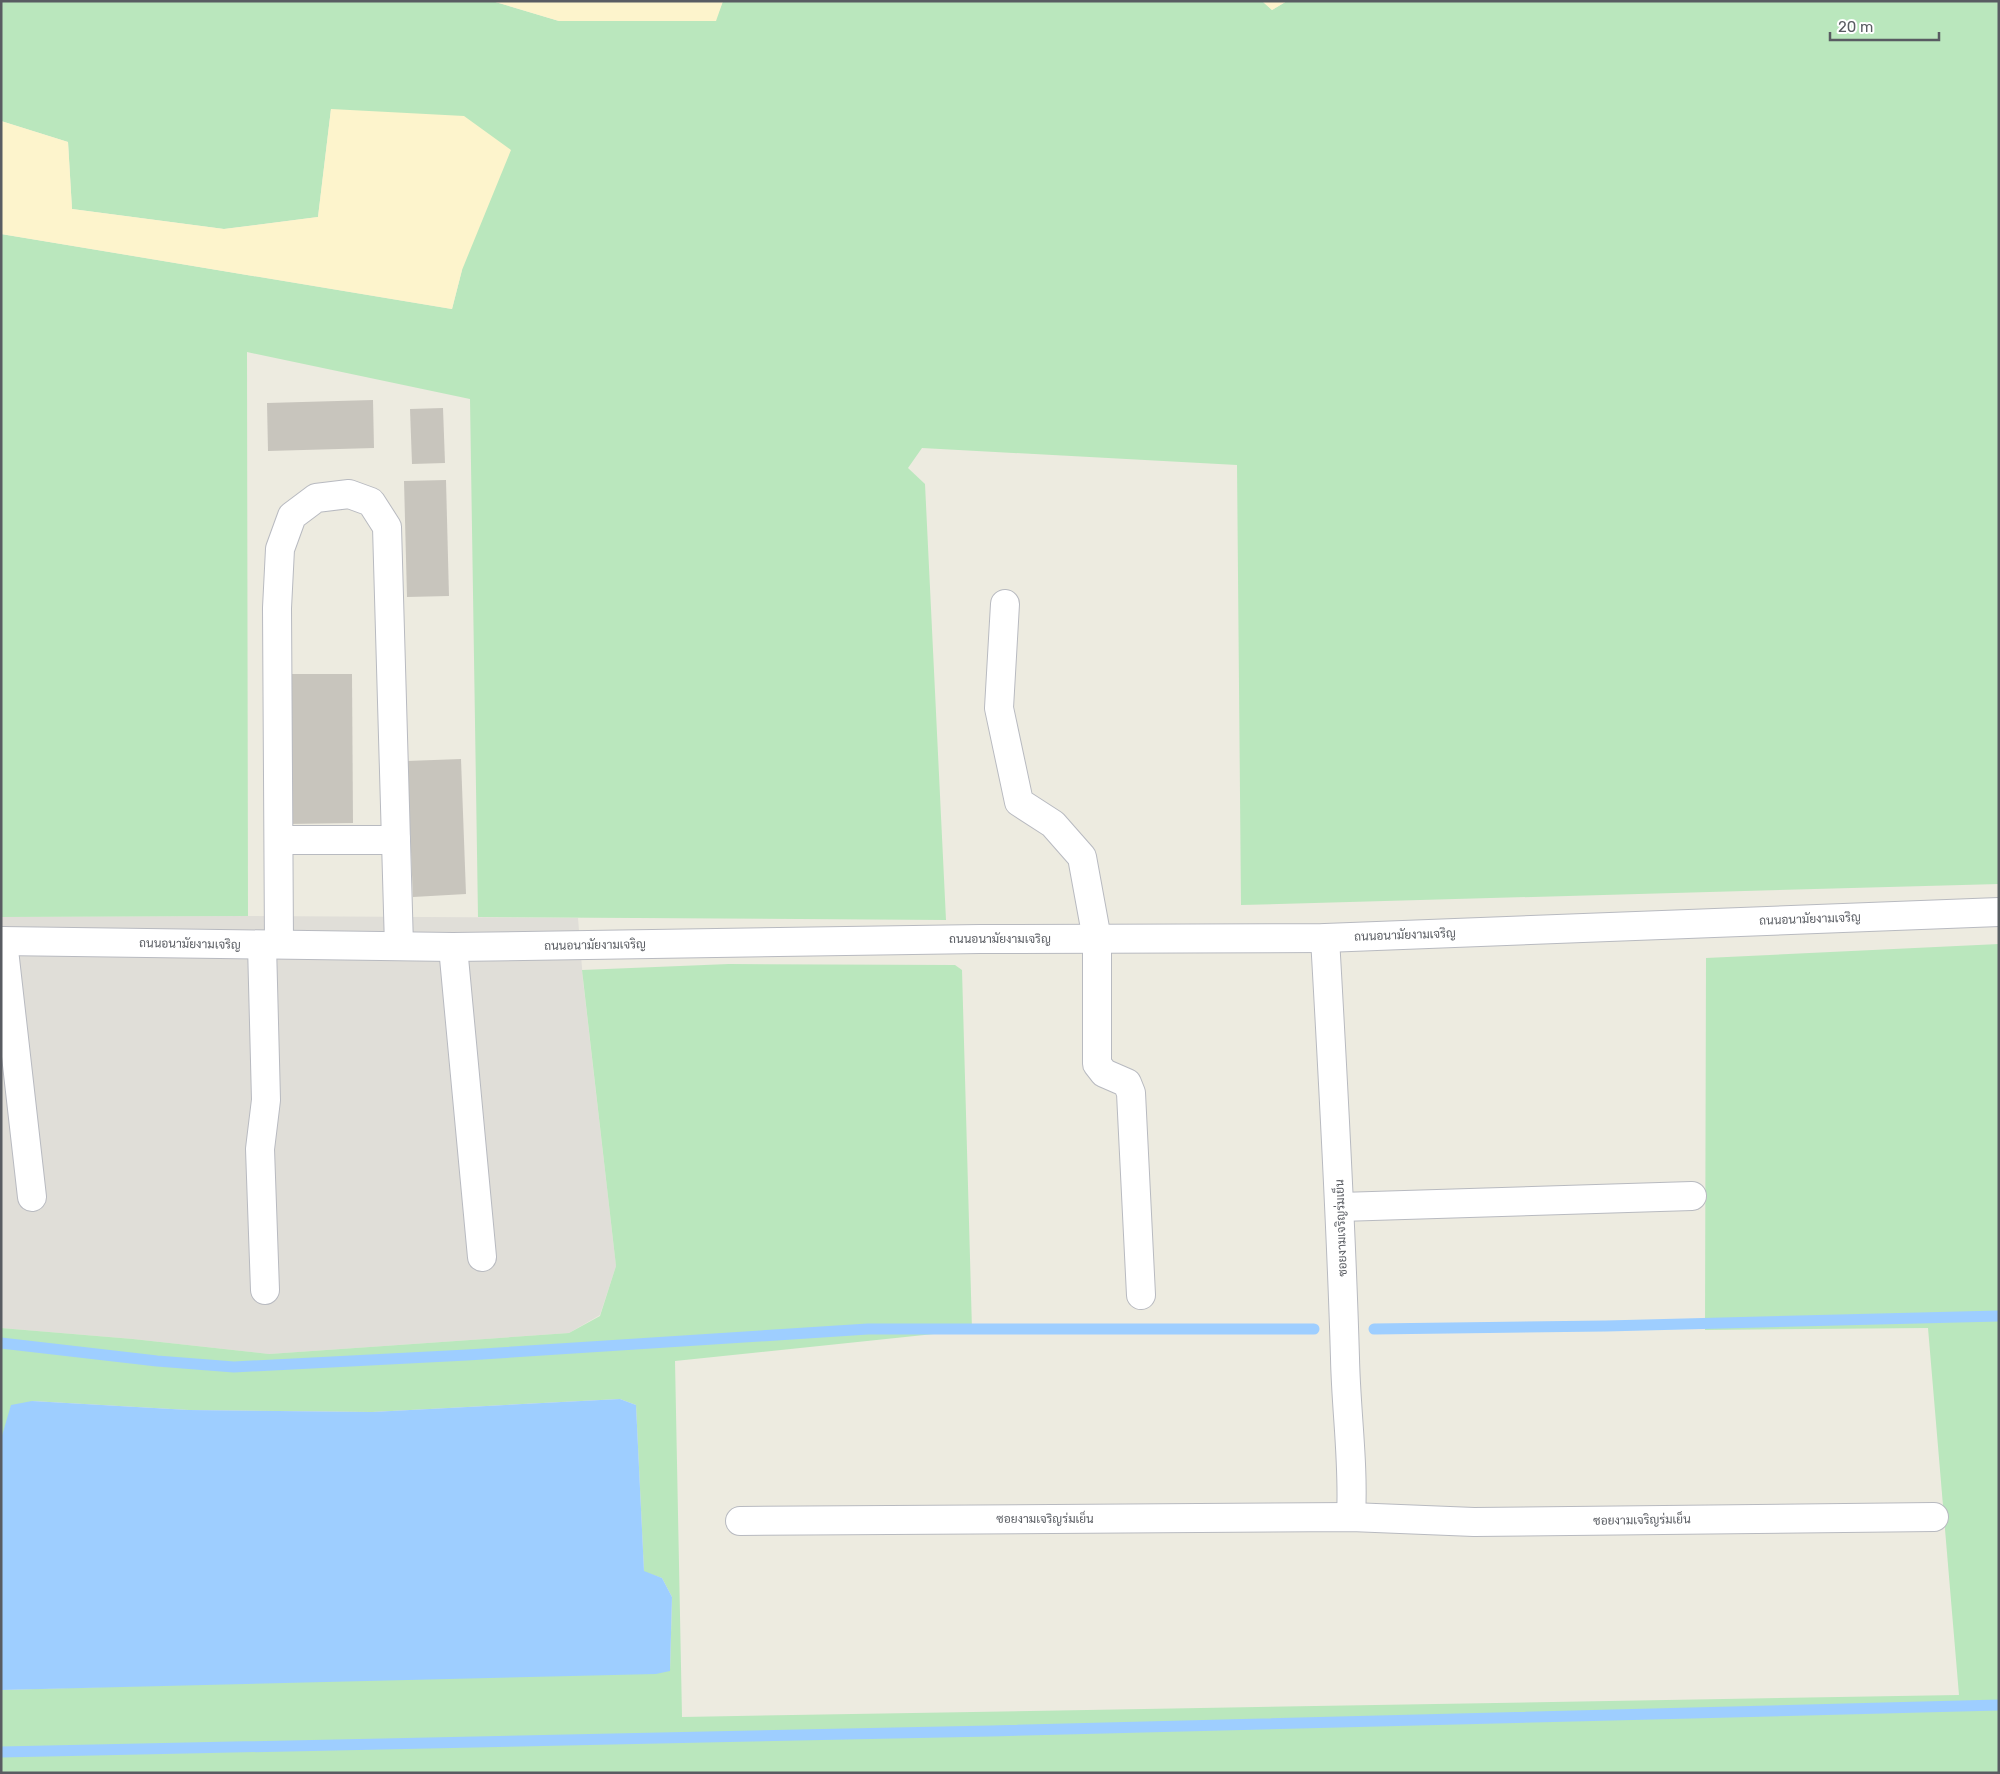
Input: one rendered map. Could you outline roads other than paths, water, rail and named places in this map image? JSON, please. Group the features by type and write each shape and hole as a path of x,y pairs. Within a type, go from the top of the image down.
{"street":[{"path":"265,1290 260,1149 266,1100 270,945 278,840 277,608 280,550 292,516 316,498 349,494 371,502 387,527 399,946"},
{"path":"1005,604 999,708 1019,802 1053,824 1082,858 1097,939 1097,1064 1104,1073 1127,1083 1131,1092 1141,1295"},
{"path":"278,840 396,840"},
{"name":"ถนนอนามัยงามเจริญ","path":"2,941 453,947 1325,938 1999,912"},
{"name":"ซอยงามเจริญร่มเย็น","path":"1325,938 1340,1207 1346,1390 1353,1485 1351,1517"},
{"path":"2,941 9,1077 32,1197"},
{"path":"453,947 482,1257"},
{"path":"1340,1207 1692,1196"},
{"name":"ซอยงามเจริญร่มเย็น","path":"740,1521 1351,1517 1474,1522 1934,1517"}],"water":[{"path":"620,1399 636,1405 644,1571 662,1578 672,1597 670,1671 656,1674 1,1690 1,1439 11,1405 32,1401 189,1410 372,1412"}],"waterway":[{"path":"1374,1329 1606,1326 1999,1316"},
{"path":"1,1343 157,1361 234,1367 467,1355 868,1329 1314,1329"},
{"path":"1,1752 991,1731 1999,1705"}]}
